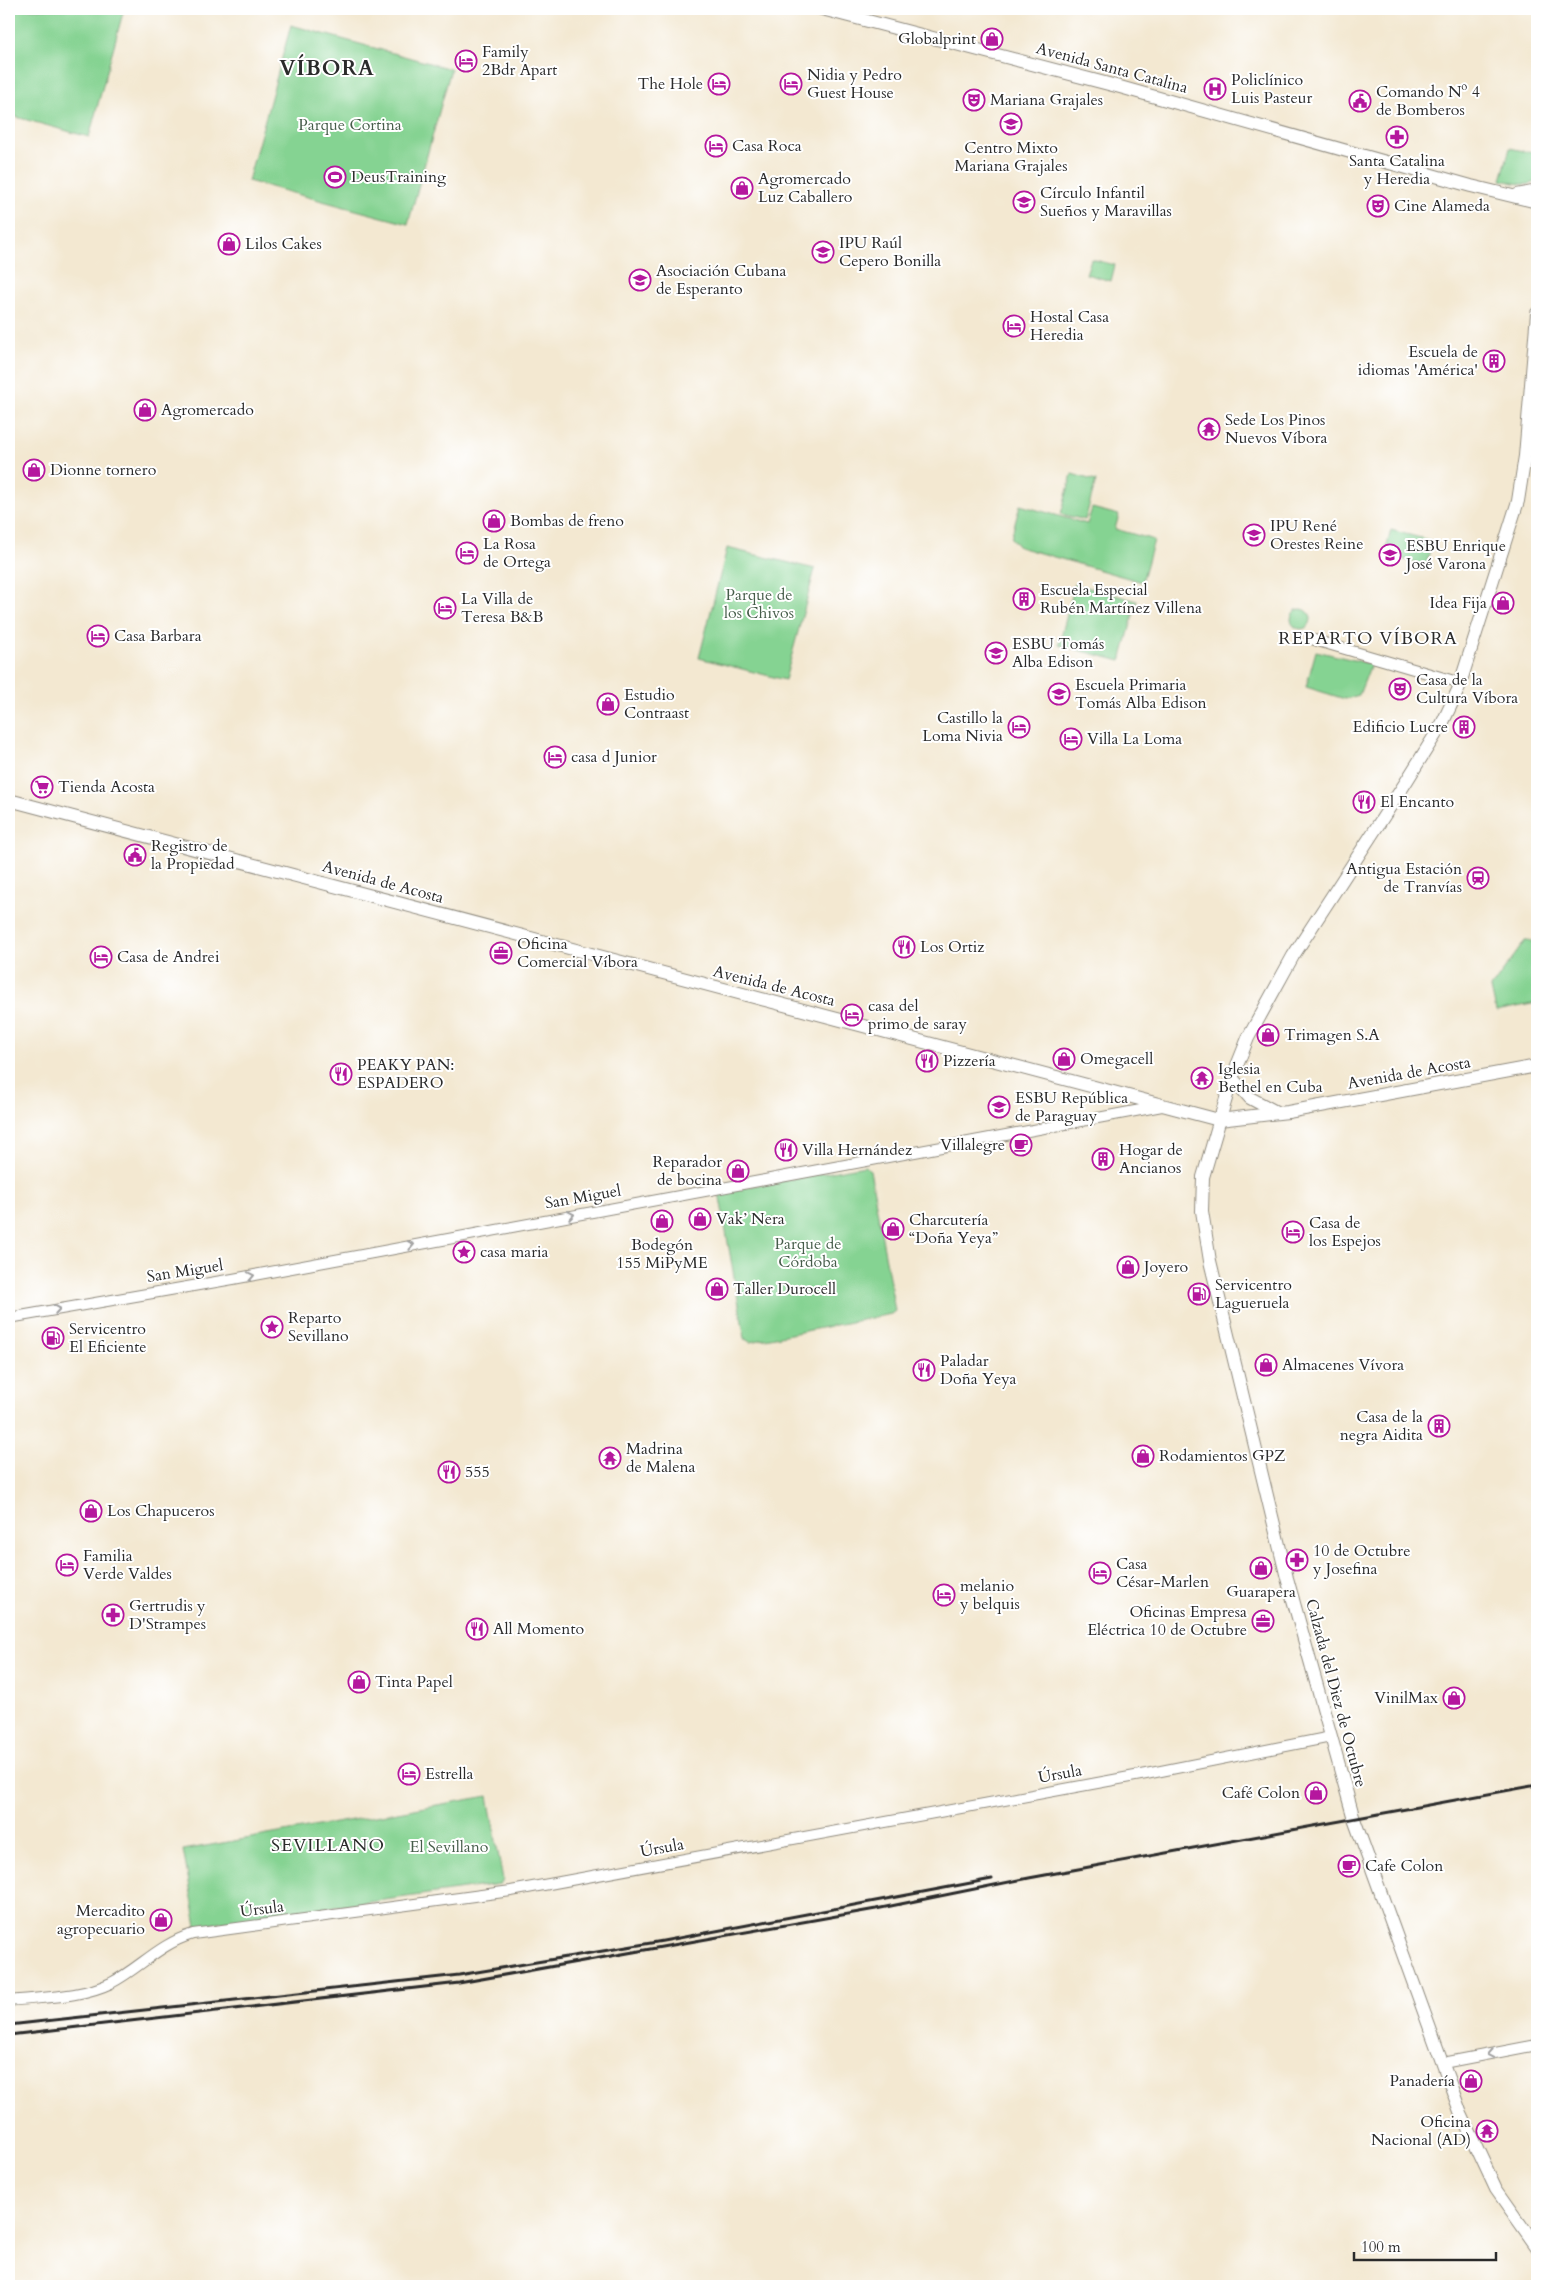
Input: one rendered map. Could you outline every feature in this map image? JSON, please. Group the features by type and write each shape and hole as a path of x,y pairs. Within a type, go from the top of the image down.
{"main road":[{"name":"Avenida Santa Catalina","path":"822,9 1019,60 1537,202"},
{"path":"1512,196 1537,191"},
{"path":"1278,1113 1250,1098 1232,1078 1248,1038 1284,972 1442,724 1461,683 1518,501 1525,456 1537,313"},
{"name":"Avenida de Acosta","path":"9,800 1219,1120 1278,1113 1537,1066"},
{"name":"Calzada del Diez de Octubre","path":"1232,1078 1203,1176 1202,1211 1208,1254 1288,1578 1354,1819 1461,2114 1496,2189 1537,2247"}],"street":[{"path":"1311,638 1461,683"},
{"name":"San Miguel","path":"9,1318 233,1279 1162,1106"},
{"name":"Úrsula","path":"9,2001 84,1992 100,1988 114,1982 160,1948 192,1934 511,1891 1146,1774 1331,1737"},
{"path":"1443,2063 1537,2045"}],"green space":[{"path":"9,9 124,9 89,137 9,115"},
{"name":"Parque Cortina","path":"291,25 451,69 408,224 248,181"},
{"path":"1510,148 1537,154 1537,181 1524,184 1501,180"},
{"path":"1091,259 1115,265 1111,281 1086,274"},
{"path":"1072,474 1096,481 1085,520 1061,514"},
{"path":"1020,505 1087,524 1092,508 1119,515 1115,529 1154,540 1142,582 1019,547 1011,538"},
{"path":"1391,530 1432,541 1426,566 1385,554"},
{"name":"Parque de los Chivos","path":"727,548 815,569 785,680 699,658"},
{"path":"1075,584 1137,601 1121,661 1059,645"},
{"path":"1301,609 1308,612 1311,619 1308,626 1301,629 1294,626 1291,619 1294,612"},
{"path":"1316,651 1371,664 1359,695 1345,699 1306,687"},
{"path":"1525,941 1537,941 1537,1003 1496,1011 1491,988"},
{"name":"Parque de Córdoba","path":"865,1166 870,1170 895,1311 891,1314 750,1342 745,1339 719,1192"},
{"name":"El Sevillano","path":"488,1796 503,1880 500,1884 197,1926 183,1850"}],"railway":[{"path":"9,2035 459,1983 876,1909 1029,1878 1537,1785"},
{"path":"9,2025 459,1975 663,1941 992,1879"}],"place":[{"name":"Globalprint","path":"992,39"},
{"name":"Family 2Bdr Apart","path":"466,61"},
{"name":"The Hole","path":"719,84"},
{"name":"Nidia y Pedro Guest House","path":"791,84"},
{"name":"Policlínico Luis Pasteur","path":"1215,89"},
{"name":"Mariana Grajales","path":"974,100"},
{"name":"Comando Nº 4 de Bomberos","path":"1360,101"},
{"name":"Centro Mixto Mariana Grajales","path":"1011,124"},
{"name":"Santa Catalina y Heredia","path":"1397,137"},
{"name":"Casa Roca","path":"716,146"},
{"name":"DeusTraining","path":"335,177"},
{"name":"Agromercado Luz Caballero","path":"742,188"},
{"name":"Círculo Infantil Sueños y Maravillas","path":"1024,202"},
{"name":"Cine Alameda","path":"1378,206"},
{"name":"Lilos Cakes","path":"229,244"},
{"name":"IPU Raúl Cepero Bonilla","path":"823,252"},
{"name":"Asociación Cubana de Esperanto","path":"640,280"},
{"name":"Hostal Casa Heredia","path":"1014,326"},
{"name":"Escuela de idiomas 'América'","path":"1494,361"},
{"name":"Agromercado","path":"145,410"},
{"name":"Sede Los Pinos Nuevos Víbora","path":"1209,429"},
{"name":"Dionne tornero","path":"34,470"},
{"name":"Bombas de freno","path":"494,521"},
{"name":"IPU René Orestes Reine","path":"1254,535"},
{"name":"La Rosa de Ortega","path":"467,553"},
{"name":"ESBU Enrique José Varona","path":"1390,555"},
{"name":"Escuela Especial Rubén Martínez Villena","path":"1024,599"},
{"name":"Idea Fija","path":"1503,603"},
{"name":"La Villa de Teresa B&B","path":"445,608"},
{"name":"Casa Barbara","path":"98,636"},
{"name":"ESBU Tomás Alba Edison","path":"996,653"},
{"name":"Casa de la Cultura Víbora","path":"1400,689"},
{"name":"Escuela Primaria Tomás Alba Edison","path":"1059,694"},
{"name":"Estudio Contraast","path":"608,704"},
{"name":"Castillo la Loma Nivia","path":"1019,727"},
{"name":"Edificio Lucre","path":"1464,727"},
{"name":"Villa La Loma","path":"1071,739"},
{"name":"casa d Junior","path":"555,757"},
{"name":"Tienda Acosta","path":"42,787"},
{"name":"El Encanto","path":"1364,802"},
{"name":"Registro de la Propiedad","path":"135,855"},
{"name":"Antigua Estación de Tranvías","path":"1478,878"},
{"name":"Los Ortiz","path":"904,947"},
{"name":"Oficina Comercial Víbora","path":"501,953"},
{"name":"Casa de Andrei","path":"101,957"},
{"name":"casa del primo de saray","path":"852,1015"},
{"name":"Trimagen S.A","path":"1268,1035"},
{"name":"Omegacell","path":"1064,1059"},
{"name":"Pizzería","path":"927,1061"},
{"name":"PEAKY PAN: ESPADERO","path":"341,1074"},
{"name":"Iglesia Bethel en Cuba","path":"1202,1078"},
{"name":"ESBU República de Paraguay","path":"999,1107"},
{"name":"Villalegre","path":"1021,1145"},
{"name":"Villa Hernández","path":"786,1150"},
{"name":"Hogar de Ancianos","path":"1103,1159"},
{"name":"Reparador de bocina","path":"738,1171"},
{"name":"Vak’ Nera","path":"700,1219"},
{"name":"Bodegón 155 MiPyME","path":"662,1221"},
{"name":"Charcutería “Doña Yeya”","path":"893,1229"},
{"name":"Casa de los Espejos","path":"1293,1232"},
{"name":"casa maria","path":"464,1252"},
{"name":"Joyero","path":"1128,1267"},
{"name":"Taller Durocell","path":"717,1289"},
{"name":"Servicentro Lagueruela","path":"1199,1294"},
{"name":"Reparto Sevillano","path":"272,1327"},
{"name":"Servicentro El Eficiente","path":"53,1338"},
{"name":"Almacenes Vívora","path":"1266,1365"},
{"name":"Paladar Doña Yeya","path":"924,1370"},
{"name":"Casa de la negra Aidita","path":"1439,1426"},
{"name":"Rodamientos GPZ","path":"1143,1456"},
{"name":"Madrina de Malena","path":"610,1458"},
{"name":"555","path":"449,1472"},
{"name":"Los Chapuceros","path":"91,1511"},
{"name":"10 de Octubre y Josefina","path":"1297,1560"},
{"name":"Familia Verde Valdes","path":"67,1565"},
{"name":"Guarapera","path":"1261,1568"},
{"name":"Casa César-Marlen","path":"1100,1573"},
{"name":"melanio y belquis","path":"944,1595"},
{"name":"Gertrudis y D'Strampes","path":"113,1615"},
{"name":"Oficinas Empresa Eléctrica 10 de Octubre","path":"1263,1621"},
{"name":"All Momento","path":"477,1629"},
{"name":"Tinta Papel","path":"359,1682"},
{"name":"VinilMax","path":"1454,1698"},
{"name":"Estrella","path":"409,1774"},
{"name":"Café Colon","path":"1316,1793"},
{"name":"Cafe Colon","path":"1349,1866"},
{"name":"Mercadito agropecuario","path":"161,1920"},
{"name":"Panadería","path":"1471,2081"},
{"name":"Oficina Nacional (AD)","path":"1487,2131"}],"district":[{"name":"VÍBORA","path":"327,68"},
{"name":"REPARTO VÍBORA","path":"1368,638"},
{"name":"SEVILLANO","path":"328,1845"}]}
